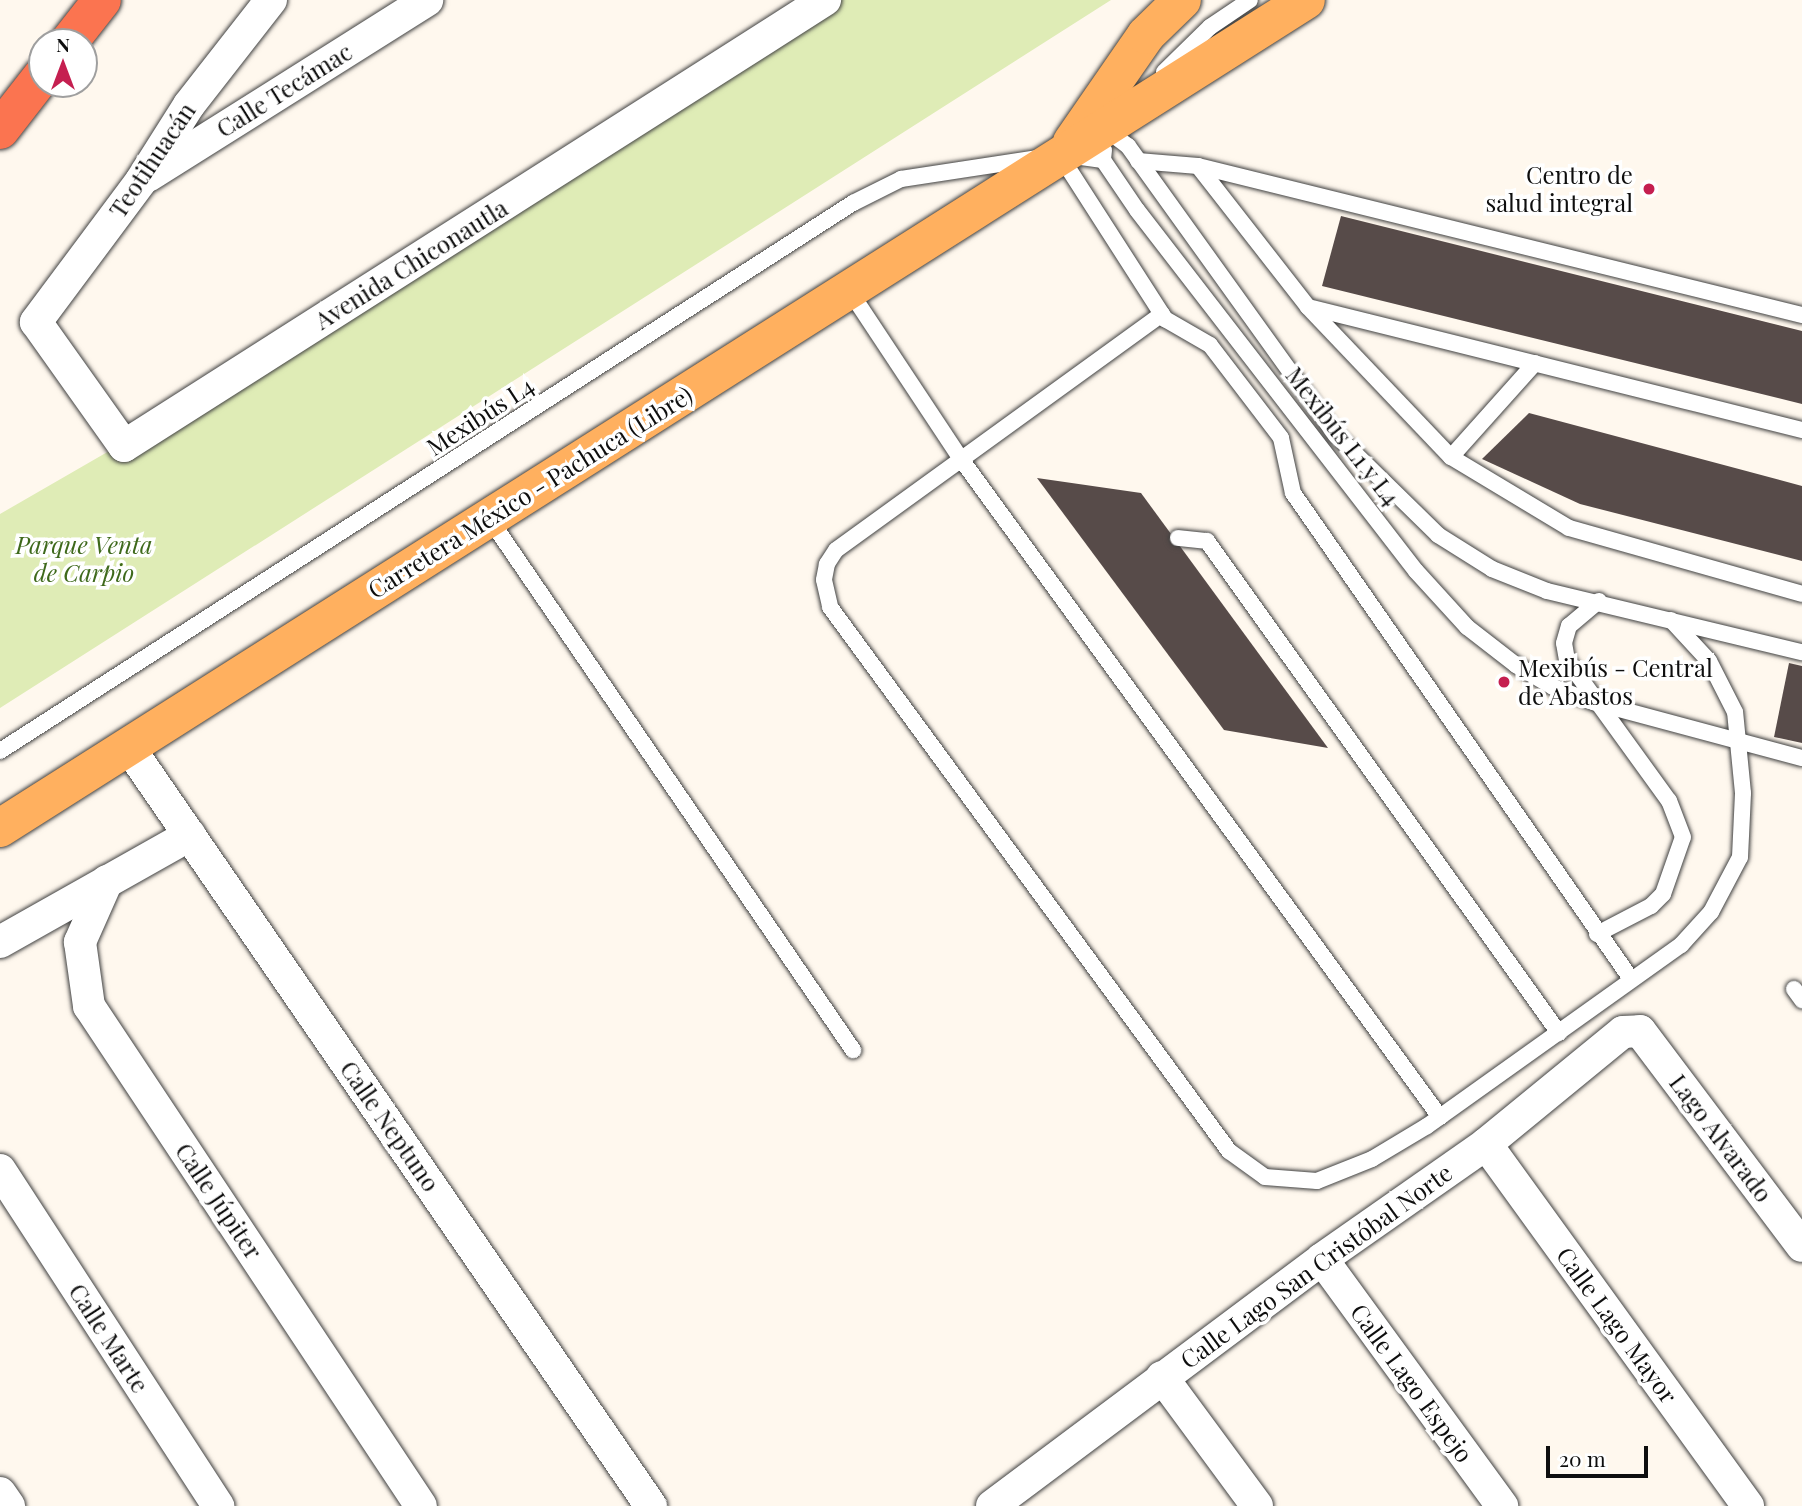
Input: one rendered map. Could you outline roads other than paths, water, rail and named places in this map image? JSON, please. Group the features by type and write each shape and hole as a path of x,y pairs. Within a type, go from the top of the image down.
{"highway":[{"path":"80,28 102,0"},
{"path":"0,130 28,94"}],"main road":[{"name":"Carretera México - Pachuca (Libre)","path":"1094,146 1146,35 1182,0"},
{"name":"Carretera México - Pachuca (Libre)","path":"0,828 849,290 1094,146 1160,94 1306,0"}],"street":[{"name":"Teotihuacán","path":"36,322 141,181 189,106 271,0"},
{"name":"Calle Tecámac","path":"141,181 427,0"},
{"name":"Avenida Chiconautla","path":"36,322 124,446 810,4"},
{"name":"Calle Neptuno","path":"128,746 651,1506"},
{"path":"0,942 190,835"},
{"name":"Calle Júpiter","path":"107,881 80,942 89,1006 421,1506"},
{"name":"Calle Lago San Cristóbal Norte","path":"1006,1502 1162,1377 1322,1259 1486,1144 1623,1032 1640,1031"},
{"name":"Lago Alvarado","path":"1640,1031 1802,1246"},
{"name":"Calle Lago Mayor","path":"1486,1144 1748,1506"},
{"name":"Calle Marte","path":"0,1170 218,1506"},
{"name":"Calle Lago Espejo","path":"1322,1259 1502,1506"},
{"path":"1162,1377 1257,1506"},
{"path":"0,1493 9,1506"}],"lane":[{"path":"1250,0 1210,27 1094,146 1162,314 1210,345 1281,438 1293,494 1597,934 1631,979"},
{"path":"1160,94 1224,38 1283,0"},
{"name":"Mexibús L4","path":"0,751 853,204 901,179 1094,146"},
{"name":"Mexibús L4","path":"1002,161 1094,146"},
{"name":"Mexibús L1 y L4","path":"1094,146 1138,161 1336,435 1381,484 1437,535 1493,569 1547,591 1599,601 1802,652"},
{"name":"Mexibús L1 y L4","path":"1094,146 1416,571 1467,627 1516,665 1593,702 1802,758"},
{"path":"1138,161 1198,166 1802,315"},
{"path":"1198,166 1308,307 1451,457 1569,528 1802,594"},
{"path":"849,290 961,458 1440,1117"},
{"path":"1308,307 1802,430"},
{"path":"1162,314 836,550 827,564 824,580 830,607 1229,1151 1265,1177 1317,1181 1372,1159 1440,1117 1681,945 1703,920 1740,857 1743,793 1735,712 1723,683 1709,661 1671,620"},
{"path":"1451,457 1535,363"},
{"path":"489,518 853,1050"},
{"path":"1178,538 1207,541 1559,1033"},
{"path":"1597,934 1651,906 1663,894 1684,837 1669,801 1593,702 1567,660 1564,643 1569,626 1599,601"}],"place":[{"name":"Centro de salud integral","path":"1649,189"},
{"name":"Mexibús - Central de Abastos","path":"1504,682"}],"park label":[{"name":"Parque Venta de Carpio","path":"84,559"}]}
